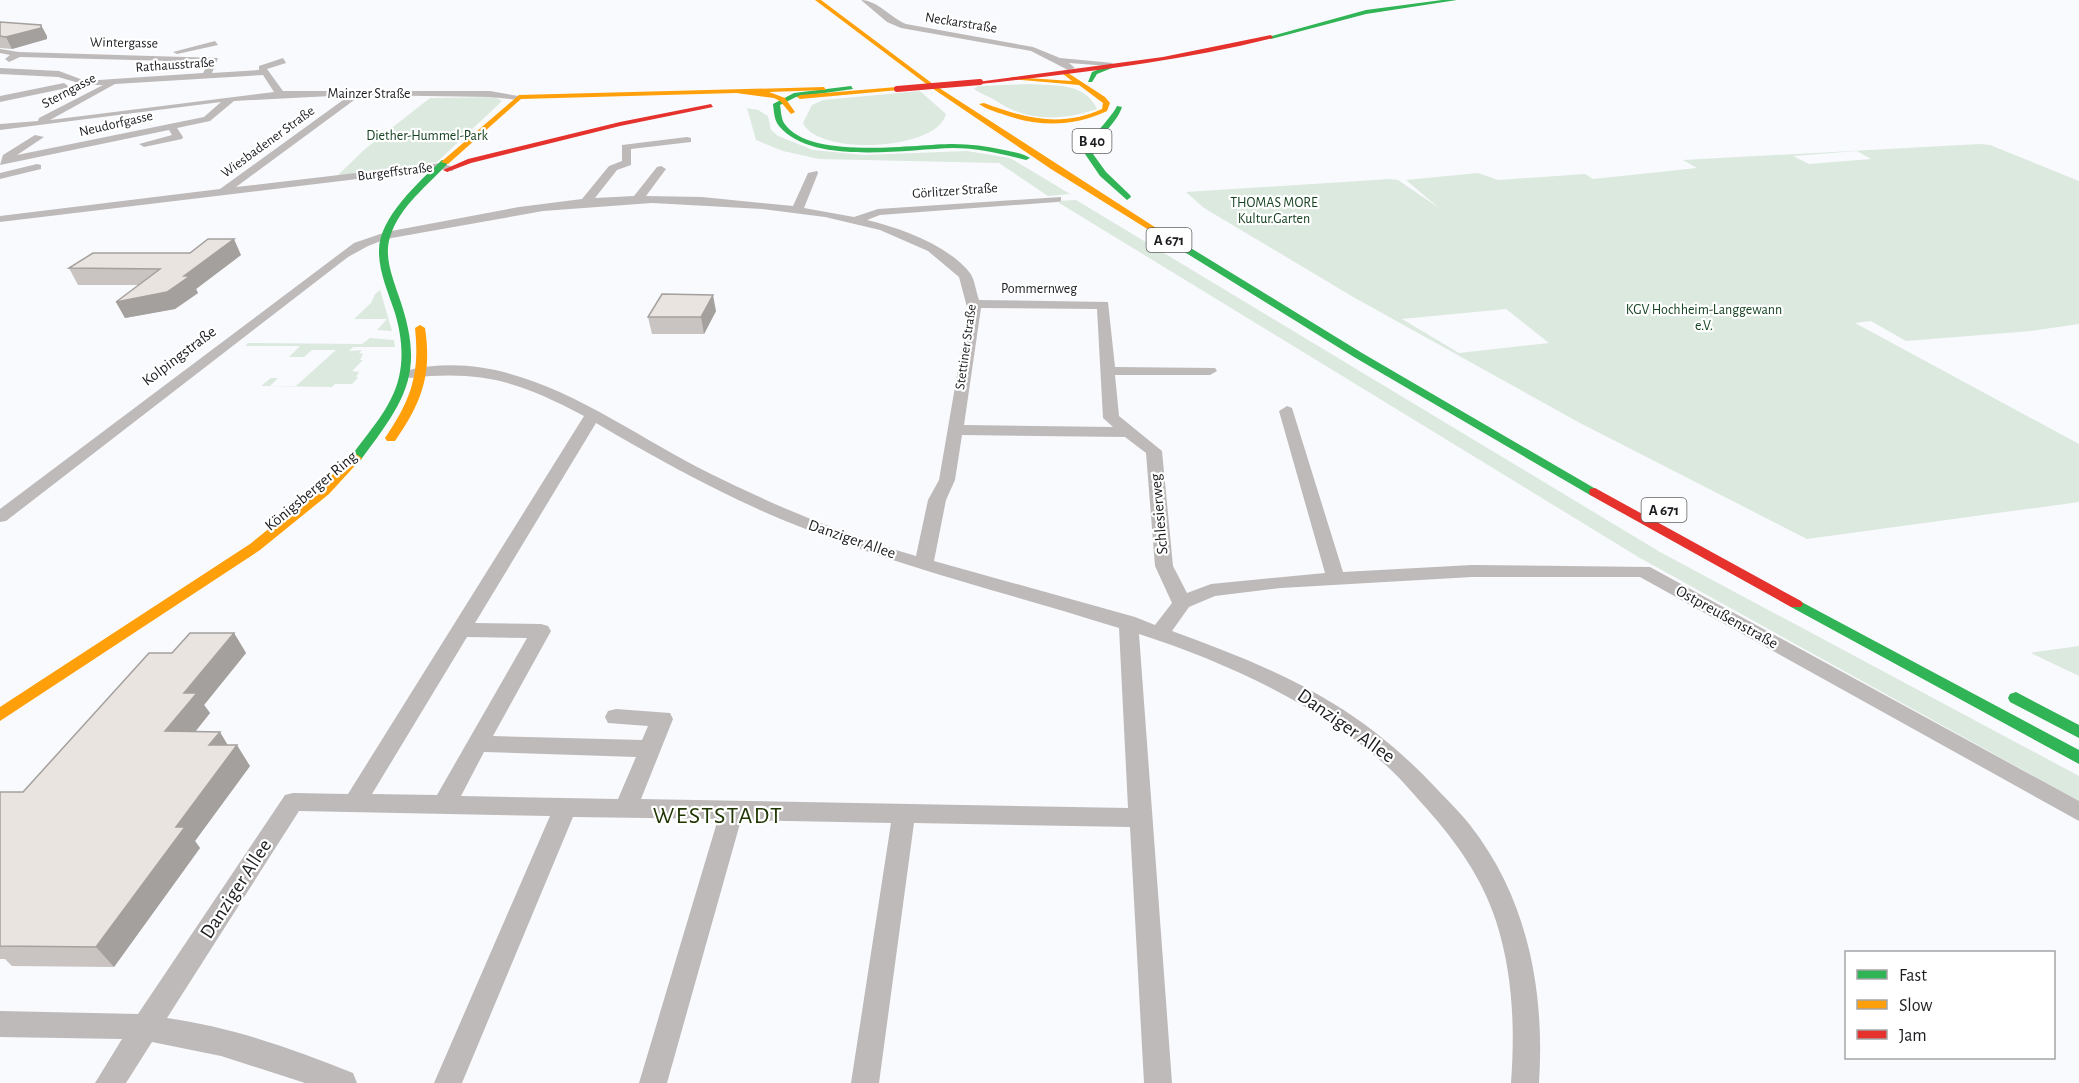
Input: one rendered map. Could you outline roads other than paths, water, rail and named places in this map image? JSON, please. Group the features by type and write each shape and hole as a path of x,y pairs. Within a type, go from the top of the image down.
{"main road":[{"name":"A 671","path":"818,0 932,85 1054,167 1234,280 1523,452 1800,607 2079,758"},
{"name":"A 671","path":"832,0 880,37 974,101 1138,206 1336,325"},
{"path":"739,93 787,104 822,95 1071,72 1228,48 1366,12 1455,0"},
{"path":"977,81 1071,72 1094,73 1109,65"},
{"path":"974,101 1012,117 1040,122 1080,120 1105,110 1107,104 1103,98 1071,72"},
{"name":"B 40","path":"1071,72 1114,98 1119,107 1116,117 1092,140 1089,149 1091,159 1103,174 1138,206"},
{"path":"878,149 914,144 951,125 932,85"},
{"path":"739,93 894,87"},
{"path":"851,88 787,104 776,104 775,111 782,126 809,143 829,147 878,149 978,148 1009,153 1054,167"},
{"name":"Mainzer Straße","path":"519,97 538,94 739,93"},
{"path":"398,253 396,230 445,168 519,97"},
{"path":"728,104 755,105 775,111"},
{"name":"Burgeffstraße","path":"445,168 654,116 728,104 787,104"},
{"path":"787,104 791,133"},
{"path":"462,150 460,154 465,157 487,157"},
{"name":"Königsberger Ring","path":"0,715 189,592 269,536 359,455 391,410 405,375 407,342 384,258 396,230"},
{"path":"386,445 412,409 423,378 421,329 415,312"},
{"name":"Königsberger Ring","path":"39,706 235,574 302,523 372,461"},
{"path":"2006,693 2079,732"}],"street":[{"name":"Neckarstraße","path":"865,0 890,20 911,28 1025,47 1071,72"},
{"path":"132,66 215,43"},
{"name":"Wintergasse","path":"0,51 19,54 215,60 205,75"},
{"path":"0,63 19,54"},
{"name":"Rathausstraße","path":"0,99 84,81 115,82 265,72 262,68 283,61"},
{"path":"162,106 205,75 249,62"},
{"path":"0,71 59,74 84,81 122,69"},
{"path":"265,72 279,91 277,94"},
{"name":"Sterngasse","path":"35,125 115,82"},
{"name":"Mainzer Straße","path":"0,126 35,125 162,106 277,94 490,94 519,97"},
{"name":"Wiesbadener Straße","path":"224,191 357,94"},
{"name":"Neudorfgasse","path":"0,162 207,119 232,98"},
{"path":"0,176 178,137 171,126"},
{"path":"0,162 39,137"},
{"path":"586,202 613,168 627,163 626,147 687,140"},
{"name":"Burgeffstraße","path":"2,219 224,191 445,168"},
{"path":"638,199 661,169"},
{"path":"797,210 813,173"},
{"name":"Stettiner Straße","path":"396,230 586,202 638,199 723,203 797,210 856,220 906,234 937,249 958,268 966,279 975,304 947,480 937,500 924,564"},
{"name":"Görlitzer Straße","path":"856,220 878,212 1057,199"},
{"name":"Kolpingstraße","path":"0,516 349,252 396,230"},
{"name":"Pommernweg","path":"975,304 1103,305"},
{"name":"Schlesierweg","path":"1103,305 1106,371 1112,418 1154,451 1164,566 1182,603"},
{"path":"1106,371 1210,371"},
{"path":"405,375 411,382 423,378"},
{"name":"Danziger Allee","path":"423,378 512,378 592,416 688,470 825,531 924,564 1160,633 1244,665 1351,725 1399,762 1446,812 1480,857 1510,925 1525,979 1528,1025 1525,1083"},
{"path":"1287,411 1336,579"},
{"path":"355,802 592,416"},
{"path":"954,430 1130,432"},
{"name":"Ostpreußenstraße","path":"1160,633 1182,603 1211,590 1336,579 1472,571 1643,571 2079,812"},
{"path":"1128,622 1158,1083"},
{"path":"444,805 541,631 461,630"},
{"path":"616,717 662,719 626,809"},
{"path":"478,744 650,749"},
{"name":"Danziger Allee","path":"110,1083 293,802 1141,818"},
{"path":"448,1083 566,808"},
{"path":"653,1083 732,810"},
{"path":"865,1083 904,814"},
{"path":"0,1024 146,1028 211,1040 274,1057 343,1083"}],"district":[{"name":"WESTSTADT","path":"718,816"}],"park label":[{"name":"Diether-Hummel-Park","path":"427,136"},
{"name":"THOMAS MORE Kultur.Garten","path":"1274,212"},
{"name":"KGV Hochheim-Langgewann e.V.","path":"1704,318"}]}
